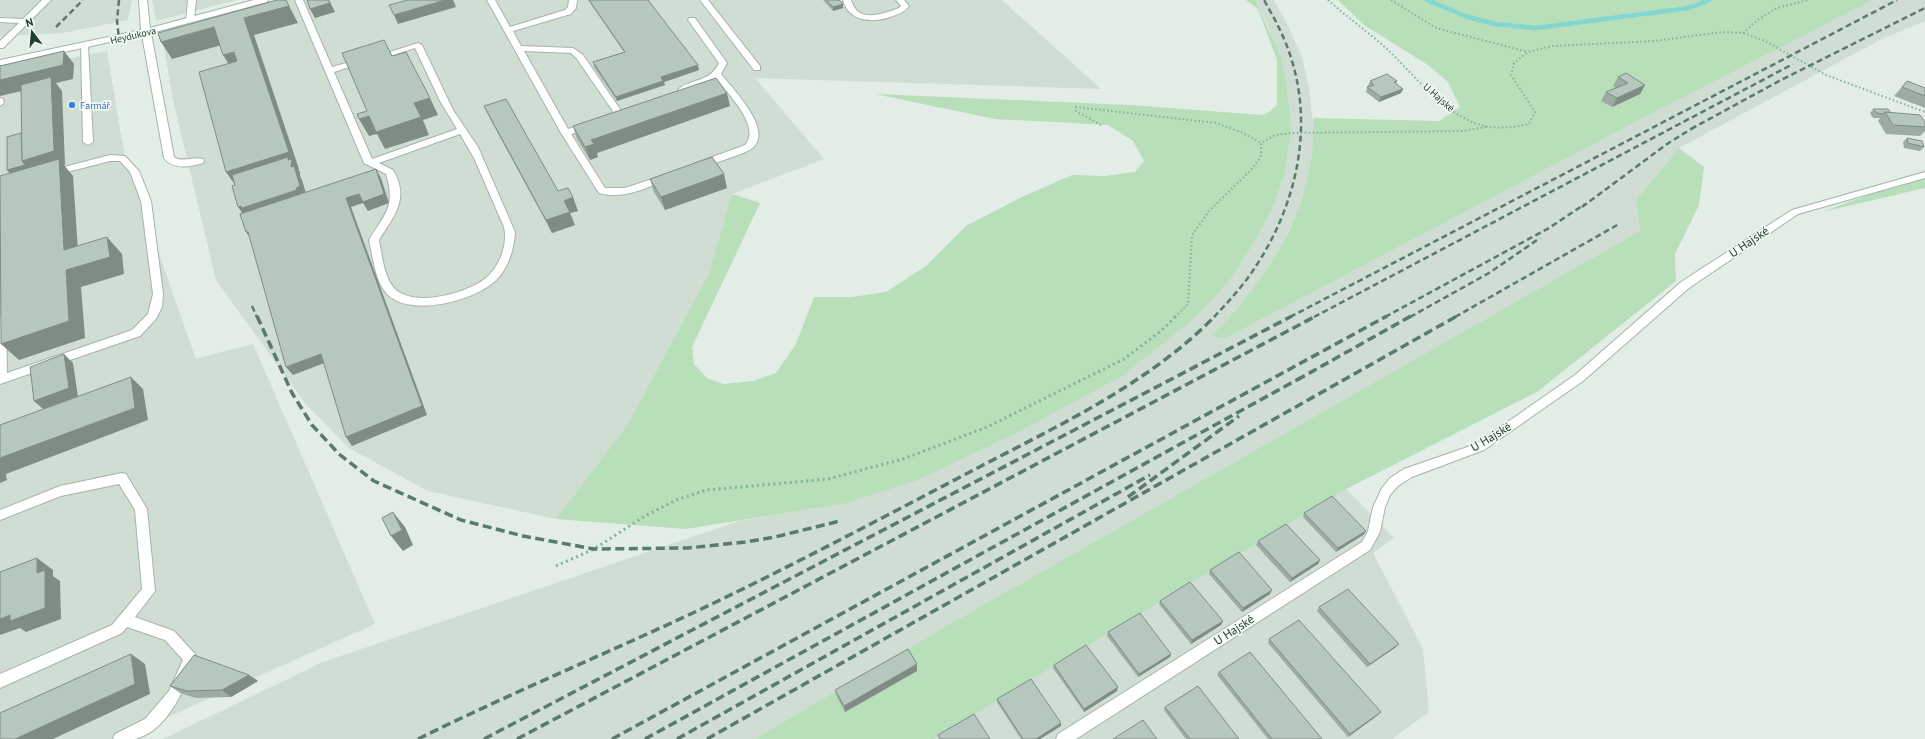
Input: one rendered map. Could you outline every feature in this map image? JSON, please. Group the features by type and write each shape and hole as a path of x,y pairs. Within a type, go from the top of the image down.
{"street":[{"path":"144,0 146,32 169,158 172,162 178,163 199,161"},
{"name":"Heydukova","path":"0,63 146,32 252,2 264,0"},
{"path":"705,0 758,68"}],"lane":[{"path":"0,46 47,0"},
{"path":"190,20 192,0"},
{"path":"299,0 329,71 369,163 384,168 390,172 395,188 394,209 374,240 380,268 391,291 406,300 430,301 455,297 478,287 491,279 507,254 510,231 471,142 454,119 418,45 329,71"},
{"path":"491,0 566,133 602,191 611,193 638,187 675,174"},
{"path":"508,30 568,12 572,8 572,0"},
{"path":"848,0 848,5 857,16 866,20 875,19 902,10 905,6 900,0"},
{"path":"0,20 25,21"},
{"path":"674,93 717,74 721,70 723,63 692,20"},
{"path":"84,45 88,142"},
{"path":"518,48 573,51 580,57 616,116 632,111"},
{"path":"689,168 748,147 753,142 755,133 752,122 717,74"},
{"path":"566,133 595,124"},
{"path":"369,163 462,130"},
{"path":"1,309 1,380 136,333 150,322 158,308 158,294 146,201 134,171 122,158 110,158 38,176"},
{"name":"U Hajské","path":"1063,739 1366,546 1374,532 1379,507 1386,492 1394,482 1408,473 1480,447 1580,378 1684,285 1796,212 1925,175"},
{"path":"0,515 60,490 122,478 141,509 149,591 117,629 0,681"},
{"path":"120,739 150,724 174,696 190,658 169,635 125,620"}],"path":[{"name":"U Hajské","path":"1328,0 1380,43 1449,107 1470,120 1486,127 1514,128 1529,124 1535,112 1528,99 1519,90 1511,75 1514,63 1528,52 1552,46 1654,41 1723,32 1743,33 1765,41 1826,74 1925,112"},
{"path":"1391,0 1436,28 1528,52"},
{"path":"1743,33 1759,19 1777,8 1808,0"},
{"path":"1101,125 1076,111 1076,107 1118,113 1166,116 1216,123 1243,133 1261,143"},
{"path":"1261,143 1275,135 1293,133 1462,131 1486,127"},
{"path":"556,566 594,549 645,516 676,500 706,490 828,479 904,459 988,427 1124,359 1162,331 1188,304 1192,235 1210,211 1250,171 1261,157 1261,143"}],"shaded area":[{"path":"0,0 132,0 128,20 63,33 2,36 0,38"},
{"path":"152,0 237,0 156,21"},
{"path":"285,0 1002,0 1101,89 755,78 824,159 732,194 709,273 628,424 556,519 428,491 349,448 305,403 216,280 172,96 162,34"},
{"path":"1255,0 1274,0 1302,57 1309,88 1314,134 1309,177 1296,215 1279,250 1255,287 1212,336 1224,339 1647,116 1873,0 1925,0 1925,21 1882,39 1679,148 1636,200 1640,231 943,628 755,739 163,739 323,662 739,521 843,504 1232,277 1255,241 1273,208 1285,172 1291,131 1287,87 1268,25"},
{"path":"107,51 125,158 196,359 253,344 375,624 119,739 0,739 0,72"},
{"path":"1346,489 1394,538 1373,553 1423,649 1429,712 1392,739 934,739"}],"green space":[{"path":"1246,0 1255,0 1281,57 1287,87 1291,131 1285,172 1273,208 1255,241 1232,277 1190,322 1122,376 1020,431 918,480 843,504 686,529 556,519 628,424 709,273 732,194 760,203 692,347 694,364 707,378 724,384 753,381 776,373 796,344 814,297 852,297 886,292 926,266 966,226 1022,197 1072,175 1104,176 1135,172 1144,161 1133,141 1108,125 995,119 875,94 1130,105 1262,115 1269,112 1277,105 1277,60 1258,9"},
{"path":"1338,0 1873,0 1647,116 1224,339 1211,336 1252,289 1286,238 1298,210 1307,180 1312,150 1313,118 1439,121 1460,107 1448,82 1428,65 1364,25"},
{"path":"1679,148 1704,167 1699,205 1675,254 1676,281 1537,392 1346,489 934,739 755,739 943,628 1640,231 1636,200"},
{"path":"1925,174 1925,188 1822,212"}],"building":[{"path":"277,0 286,0 289,6 244,18 289,152 226,172 199,72 237,61 234,52 223,55 214,27 161,42 158,33"},
{"path":"307,0 328,0 330,3 310,9"},
{"path":"408,0 445,0 394,15 389,5"},
{"path":"589,0 648,0 698,65 661,77 663,81 616,97 593,62 625,52"},
{"path":"826,0 839,0 843,4 833,7"},
{"path":"384,40 392,56 406,52 430,98 414,103 421,117 376,132 369,116 359,119 357,114 367,111 342,53"},
{"path":"64,51 63,65 0,80 0,66"},
{"path":"1626,73 1645,85 1617,98 1606,92 1628,83 1618,77"},
{"path":"1387,74 1397,81 1394,82 1403,89 1381,97 1367,87 1374,85 1370,81"},
{"path":"51,77 54,151 22,161 21,85"},
{"path":"716,78 727,93 591,140 594,144 585,147 573,126"},
{"path":"1907,81 1925,88 1925,96 1902,87"},
{"path":"506,99 558,191 568,188 573,197 564,201 570,212 546,220 484,106"},
{"path":"1873,109 1888,109 1891,113 1877,113"},
{"path":"1885,112 1920,115 1925,122 1925,127 1893,125"},
{"path":"21,133 22,161 25,165 7,170 7,137"},
{"path":"1907,138 1922,141 1924,147 1908,143"},
{"path":"288,157 288,160 292,159 291,167 294,166 300,186 296,188 297,190 242,208 241,206 238,207 232,186 235,185 232,175"},
{"path":"712,157 724,174 661,197 650,179"},
{"path":"59,159 64,250 107,237 110,257 66,270 69,321 1,344 0,176"},
{"path":"376,169 384,194 363,202 359,194 346,198 422,406 346,437 321,354 286,367 248,232 246,232 240,214"},
{"path":"64,354 69,388 34,401 30,367"},
{"path":"131,377 135,408 0,458 0,425"},
{"path":"1332,496 1366,531 1338,548 1304,513"},
{"path":"393,512 402,530 391,536 382,518"},
{"path":"1286,524 1320,560 1292,578 1258,541"},
{"path":"1239,552 1272,590 1243,608 1210,570"},
{"path":"37,558 37,573 45,570 45,608 10,621 10,615 0,619 0,572"},
{"path":"1190,582 1223,621 1192,640 1160,601"},
{"path":"1348,589 1399,644 1370,664 1319,607"},
{"path":"1140,613 1171,654 1139,674 1108,632"},
{"path":"1299,620 1381,712 1350,734 1269,639"},
{"path":"1086,645 1118,687 1084,709 1054,665"},
{"path":"908,649 917,664 844,706 835,690"},
{"path":"1250,652 1322,739 1272,739 1219,672"},
{"path":"131,654 135,684 15,739 0,739 0,713"},
{"path":"194,655 249,675 222,690 187,691 170,686"},
{"path":"1031,679 1061,723 1036,739 1023,739 997,699"},
{"path":"1198,686 1239,739 1190,739 1165,707"},
{"path":"974,714 990,739 940,739 938,735"},
{"path":"1143,720 1157,739 1113,739"}],"waterway":[{"path":"1427,0 1468,17 1495,24 1536,28 1689,8 1709,0"}],"railway":[{"path":"56,27 83,0"},
{"path":"119,0 117,21 119,38"},
{"path":"1215,316 1246,280 1271,241 1283,215 1292,188 1298,161 1301,133 1300,105 1296,77 1286,43 1264,0"},
{"path":"1290,317 1897,0"},
{"path":"1692,128 1781,80 1925,8"},
{"path":"1314,317 1793,64"},
{"path":"1692,128 1696,126"},
{"path":"1582,207 1667,144 1692,128"},
{"path":"1385,317 1549,228 1585,204"},
{"path":"1455,317 1619,224"},
{"path":"1410,317 1489,273 1540,238"},
{"path":"252,306 257,317"},
{"path":"257,316 292,393 312,425 339,454 374,481 461,520 523,536 594,549 688,548 745,542 775,537 840,521"},
{"path":"418,739 729,596 1064,423 1129,385 1159,364 1188,341 1215,316"},
{"path":"484,739 1292,316"},
{"path":"517,739 1316,316"},
{"path":"612,739 1387,316"},
{"path":"1297,380 1411,316"},
{"path":"707,739 1457,316"},
{"path":"645,739 1302,377"},
{"path":"1128,497 1239,416"},
{"path":"677,739 1150,475"}],"place":[{"name":"Farmář","path":"72,105"}]}
